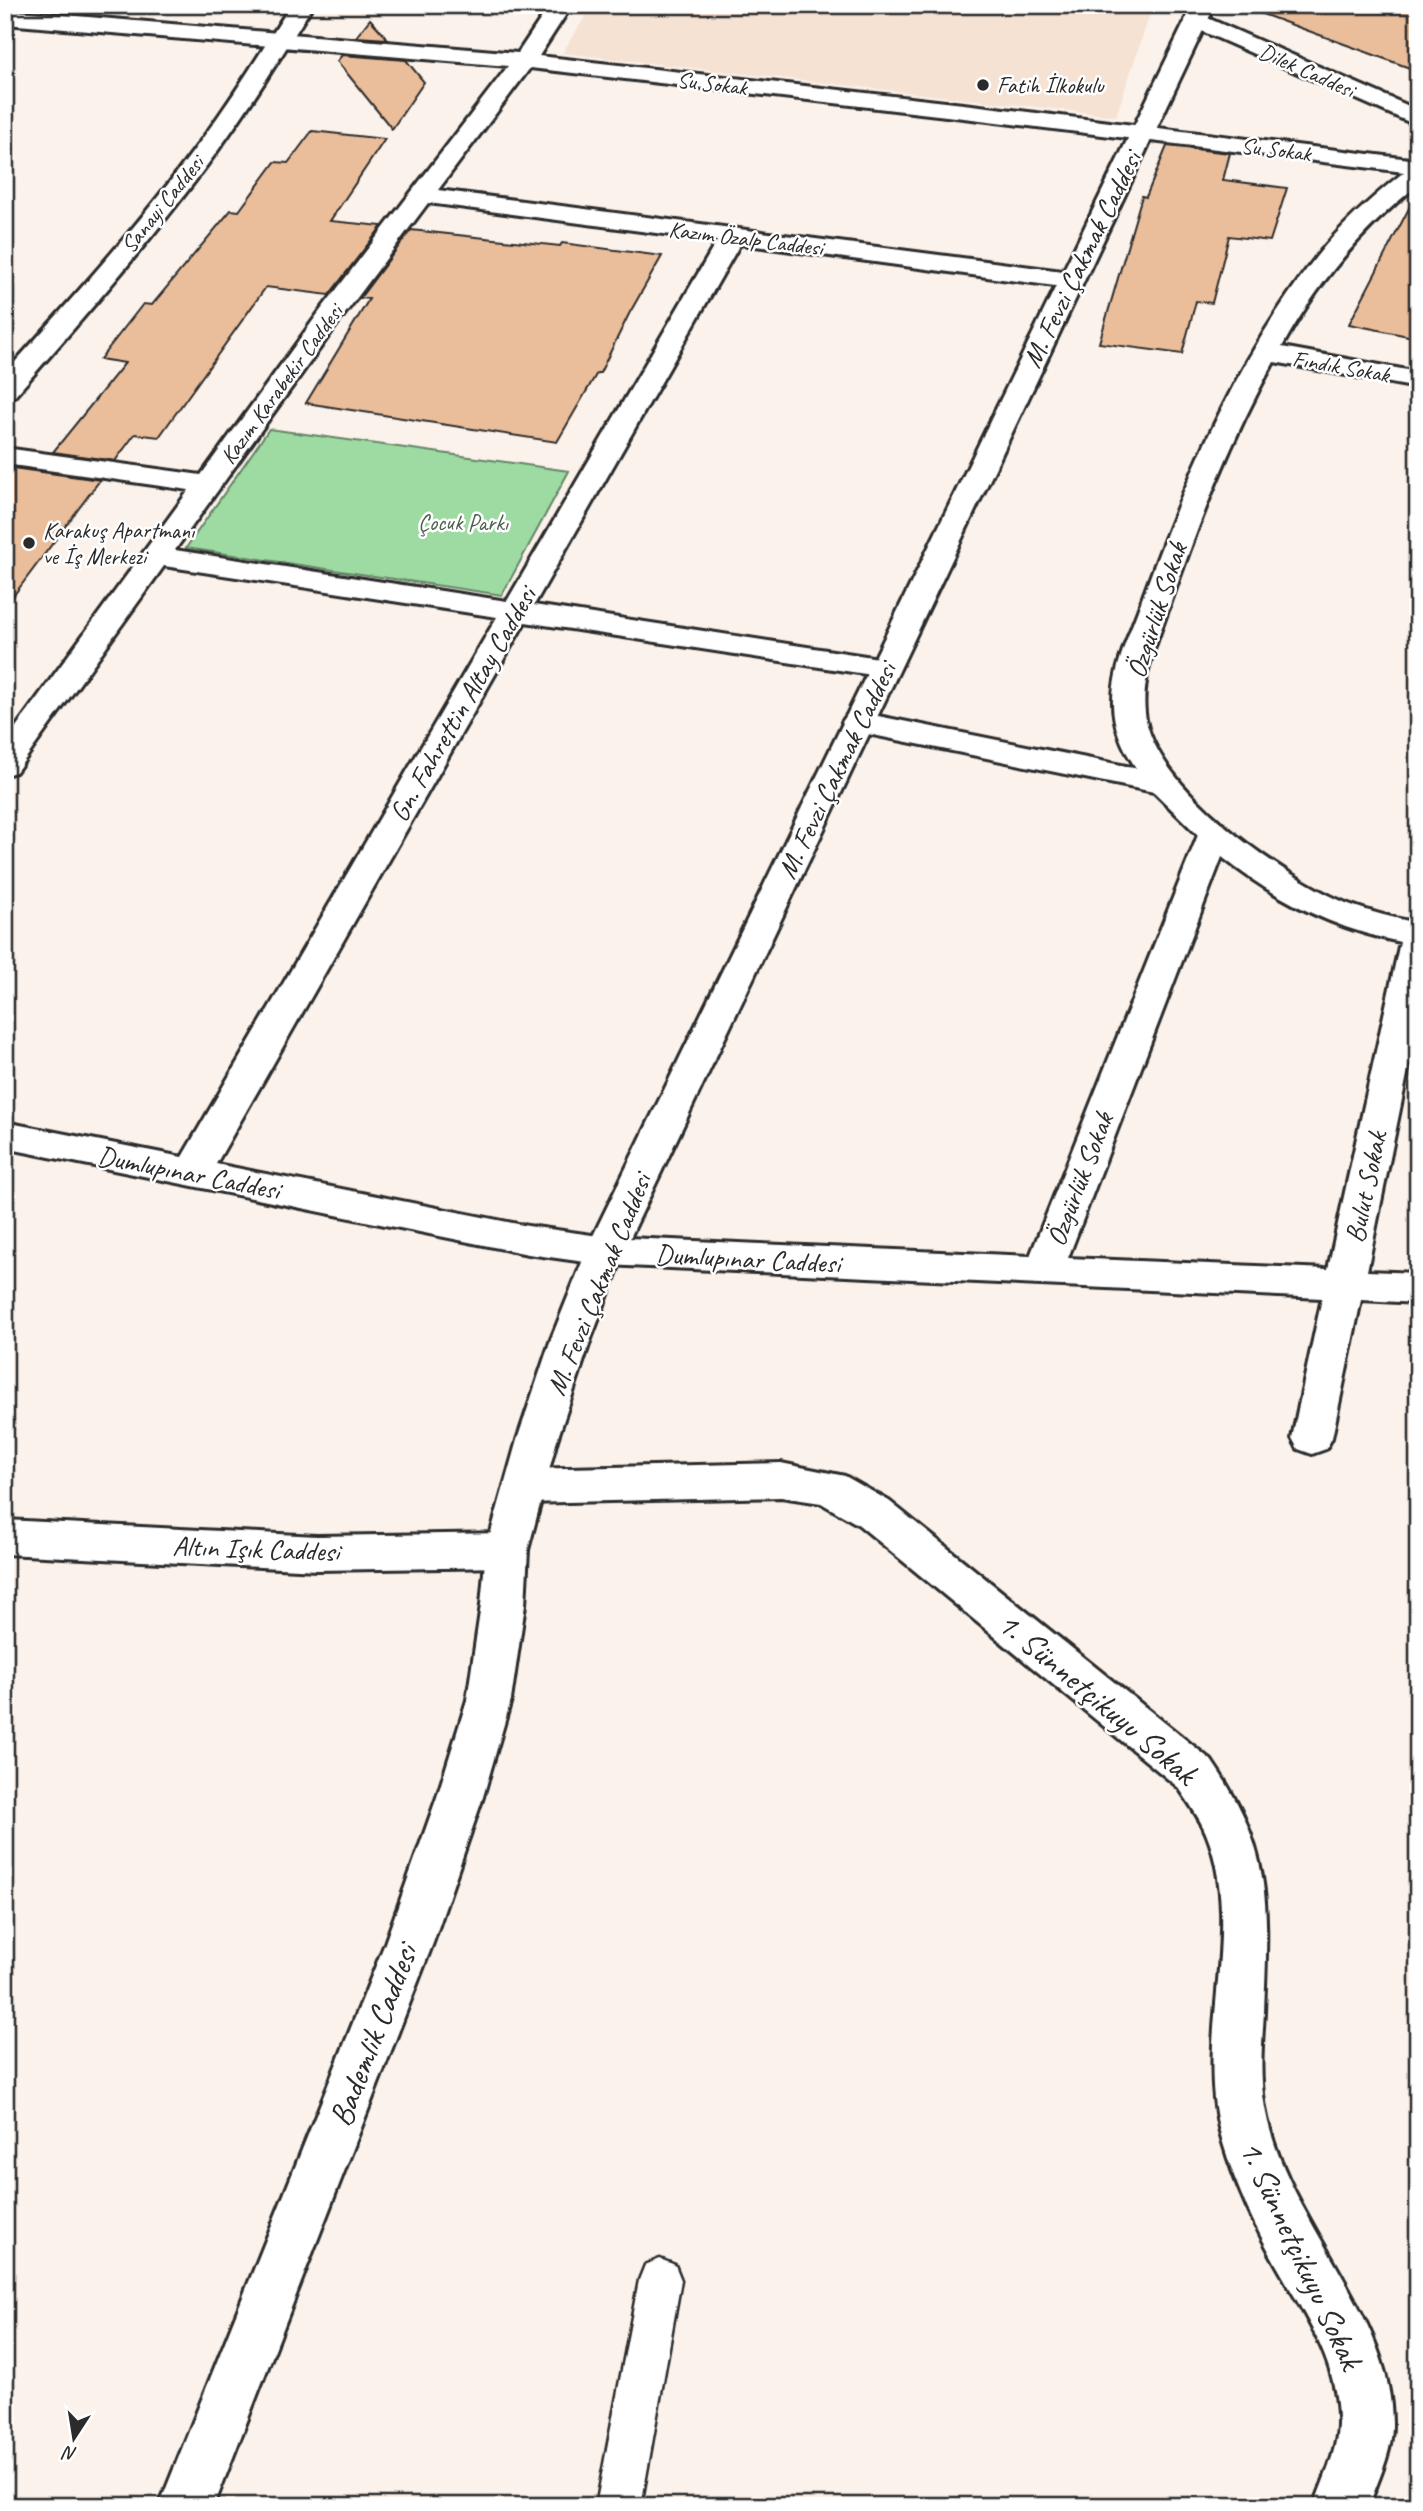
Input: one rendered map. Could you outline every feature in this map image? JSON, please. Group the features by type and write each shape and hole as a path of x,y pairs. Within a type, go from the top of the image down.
{"street":[{"name":"Sanayi Caddesi","path":"5,390 194,166 239,105 302,5"},
{"name":"Kazım Karabekir Caddesi","path":"5,765 329,317 524,61 561,5"},
{"name":"Dilek Caddesi","path":"1200,13 1418,119"},
{"name":"M. Fevzi Çakmak Caddesi","path":"508,1550 537,1440 571,1339 606,1251 1070,279 1200,13"},
{"name":"Su Sokak","path":"5,17 281,38 524,61 1141,132 1418,167"},
{"name":"Özgürlük Sokak","path":"1043,1271 1215,832 1166,784 1148,760 1132,730 1128,700 1133,670 1166,570 1253,370 1315,274 1345,237 1373,208 1418,173"},
{"name":"Kazım Özalp Caddesi","path":"422,195 1070,279"},
{"name":"Gn. Fahrettin Altay Caddesi","path":"192,1172 732,236"},
{"name":"Fındık Sokak","path":"1265,352 1418,380"},
{"path":"5,456 208,484"},
{"path":"156,556 885,668"},
{"path":"858,722 1166,784"},
{"path":"1215,832 1261,869 1320,905 1371,925 1418,935"},
{"name":"Bulut Sokak","path":"1312,1438 1418,935"},
{"name":"Dumlupınar Caddesi","path":"5,1135 528,1241 606,1251 1418,1288"},
{"name":"1. Sünnetçikuyu Sokak","path":"525,1486 781,1479 830,1488 874,1513 1195,1774 1215,1798 1230,1837 1242,1886 1246,1934 1237,2059 1239,2105 1247,2140 1275,2212 1349,2345 1361,2383 1365,2425 1355,2468 1341,2506"},
{"name":"Altın Işık Caddesi","path":"5,1537 317,1553 508,1550"},
{"name":"Bademlik Caddesi","path":"186,2506 409,1943 460,1797 489,1700 508,1550"}],"lane":[{"path":"618,2506 660,2280"}],"shaded area":[{"name":"Fatih İlkokulu","path":"593,5 1153,5 1116,116 562,53"}],"green space":[{"name":"Çocuk Parkı","path":"269,429 569,471 502,595 186,548"}],"building":[{"path":"1255,5 1418,5 1418,71 1254,11"},
{"path":"370,19 388,39 356,37"},
{"path":"342,55 406,60 424,82 392,129 337,61"},
{"path":"312,131 385,139 330,221 382,226 329,295 266,287 159,437 135,434 115,461 53,452 125,363 100,359 143,304 152,305 231,210 239,211 275,162 288,163"},
{"path":"1167,146 1230,153 1223,180 1287,188 1270,241 1229,236 1212,303 1196,301 1182,354 1099,343 1142,196 1146,197"},
{"path":"1418,191 1418,338 1349,324"},
{"path":"411,230 560,246 562,243 662,256 600,373 597,373 557,442 306,403 369,299 360,298"},
{"name":"Karakuş Apartmanı ve İş Merkezi","path":"5,467 100,480 5,607"}],"place":[{"name":"Fatih İlkokulu","path":"983,85"},
{"name":"Karakuş Apartmanı ve İş Merkezi","path":"29,543"}]}
